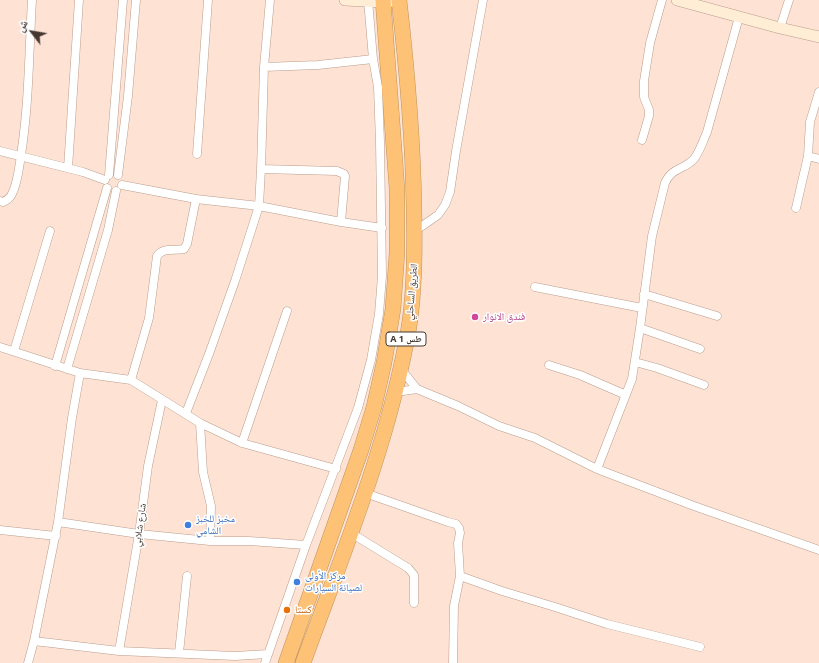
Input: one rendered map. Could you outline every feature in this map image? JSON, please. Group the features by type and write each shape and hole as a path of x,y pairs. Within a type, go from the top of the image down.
{"highway":[{"name":"الطريق الساحلي","path":"303,663 365,493 396,392 409,326 414,275 414,181 408,80 400,0"},
{"name":"الطريق الساحلي","path":"286,663 361,450 374,407 384,362 393,308 397,254 397,189 384,1"}],"street":[{"path":"0,201 7,201 12,194 21,156 28,86 32,0"},
{"path":"68,168 79,0"},
{"path":"116,191 111,191 110,179 123,0"},
{"path":"56,366 110,179 128,96 136,0"},
{"path":"197,154 208,0"},
{"path":"186,413 230,295 259,206 262,169 264,67 270,0"},
{"path":"345,0 400,0"},
{"path":"415,231 438,215 445,205 450,192 483,0"},
{"path":"642,140 649,116 649,110 644,97 645,73 650,43 662,0"},
{"path":"677,0 819,37"},
{"path":"780,28 789,0"},
{"path":"265,663 306,546 358,408 371,360 379,314 382,276 382,228 378,87 373,59 368,1"},
{"path":"598,469 632,379 652,236 664,183 668,175 686,165 694,158 700,149 707,132 739,17"},
{"path":"264,67 318,65 373,59"},
{"path":"796,208 808,156 810,122 819,92"},
{"path":"0,151 110,179 122,179 122,185 116,191 108,230 67,369"},
{"path":"808,156 819,159"},
{"path":"262,169 337,171 344,174 341,222"},
{"path":"122,185 196,199 259,206 341,222 382,228"},
{"path":"131,380 149,318 157,256 159,253 167,250 184,249 187,244 196,199"},
{"path":"14,351 50,231"},
{"path":"535,287 642,308"},
{"path":"644,294 717,316"},
{"path":"242,443 287,311"},
{"path":"640,328 700,349"},
{"path":"0,347 80,373 131,380 200,423 242,443 336,469"},
{"path":"635,362 657,368 704,385"},
{"path":"549,365 580,375 626,394"},
{"path":"400,368 417,389 458,406 499,426 535,438 598,469 694,506 819,550"},
{"path":"28,663 56,536 72,418 80,373"},
{"path":"396,392 417,389"},
{"name":"شارع شلابي","path":"119,651 139,534 148,466 162,400"},
{"path":"200,423 204,472 211,506 210,541"},
{"path":"365,493 456,524 459,528 460,533 458,543 460,576 454,606 453,663"},
{"path":"58,522 139,534 210,541 249,540 306,546"},
{"path":"0,530 56,536"},
{"path":"351,533 408,568 414,575 414,603"},
{"path":"179,653 187,576"},
{"path":"460,576 502,591 555,606 607,624 700,647"},
{"path":"34,641 119,651 235,656 268,654"}],"place":[{"name":"فندق الانوار","path":"475,317"},
{"name":"مخبز للخبز الشامي","path":"188,525"},
{"name":"مركز الأولى لصيانة السيارات","path":"297,582"},
{"name":"كستا","path":"287,610"}]}
